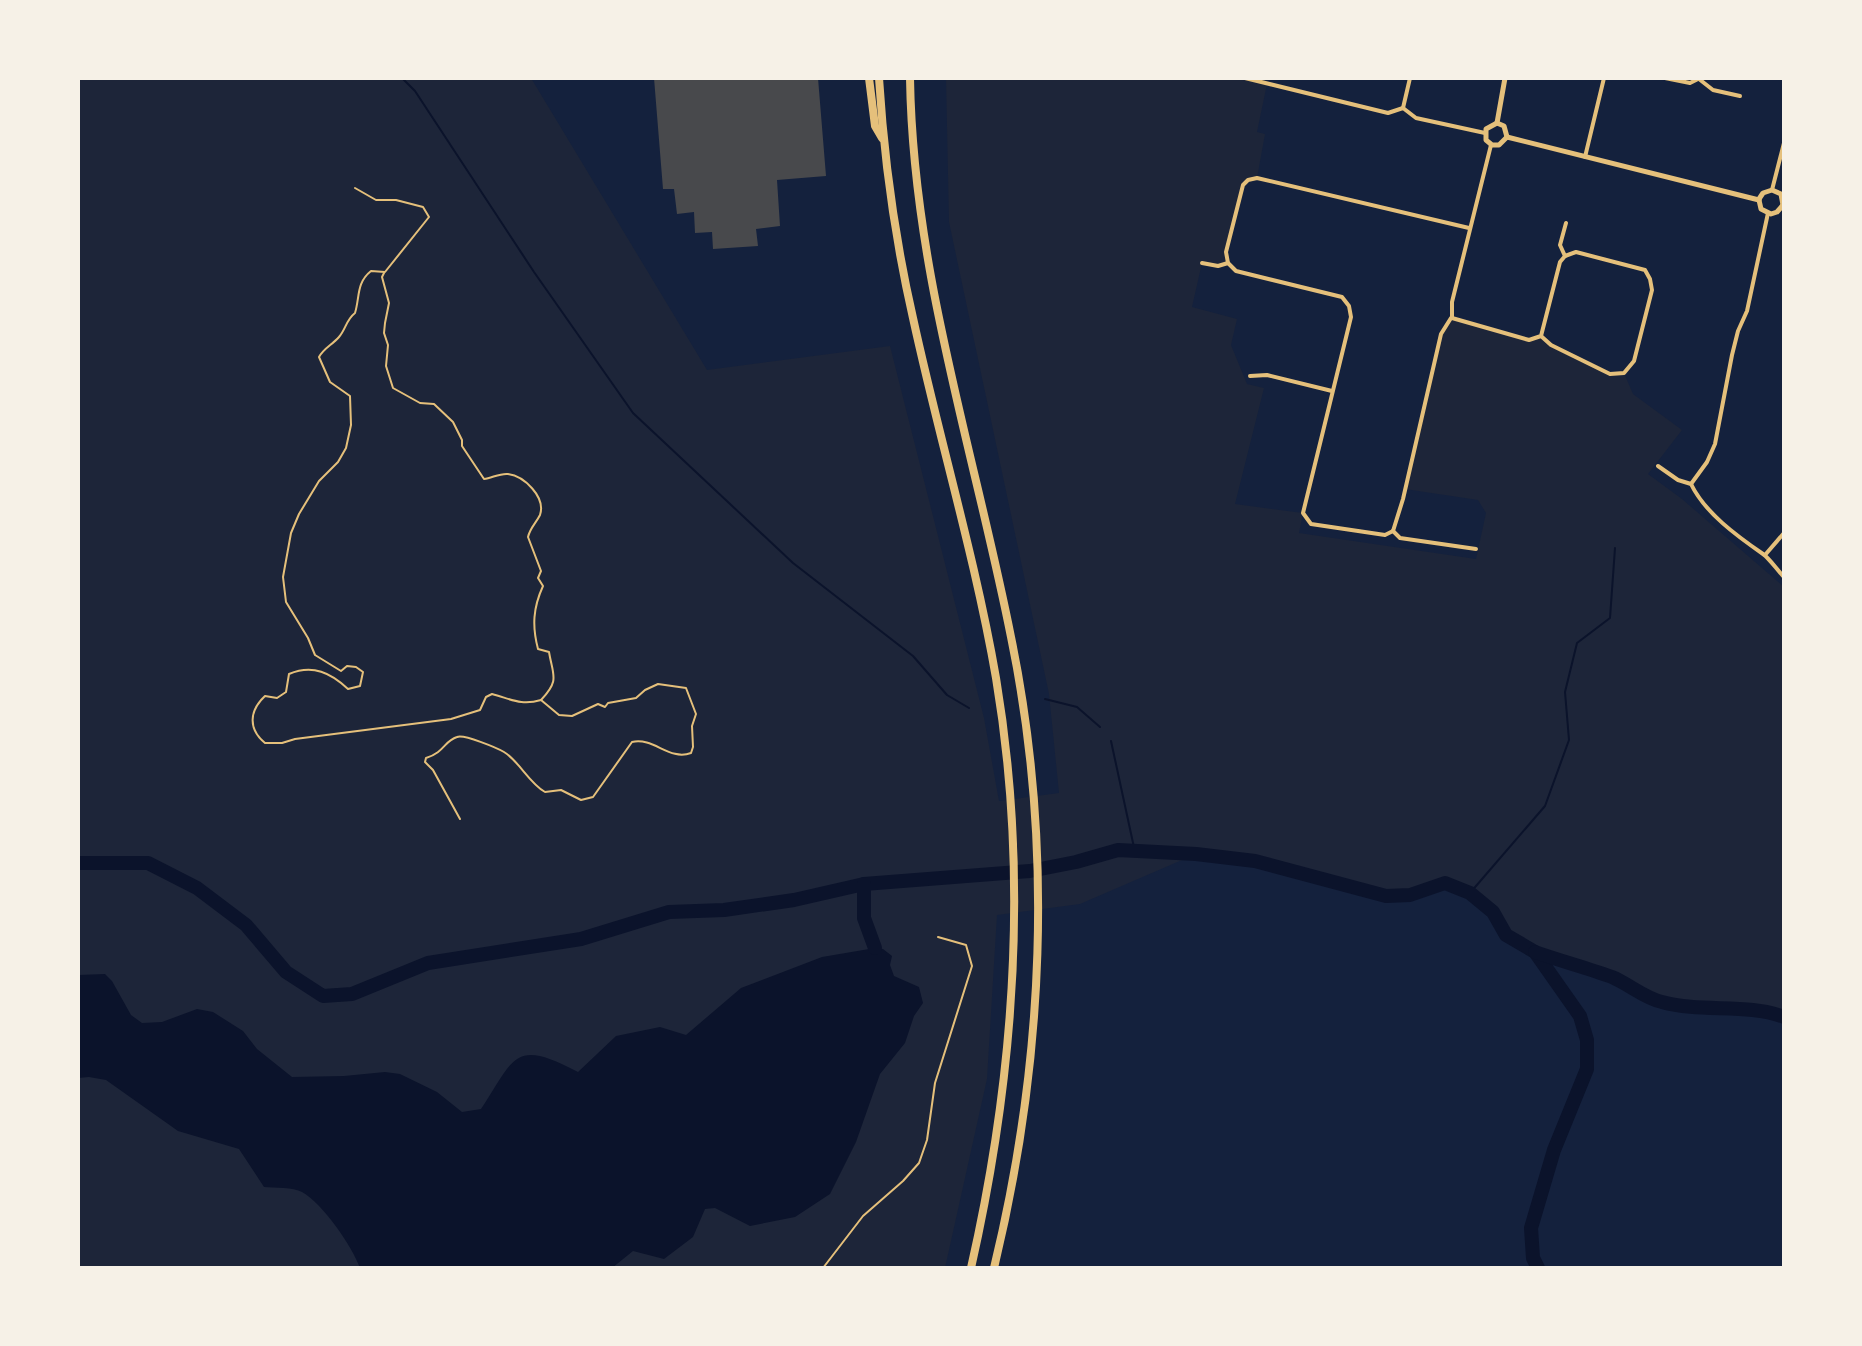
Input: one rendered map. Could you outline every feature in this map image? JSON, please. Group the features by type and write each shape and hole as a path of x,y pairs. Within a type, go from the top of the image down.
{"highway":[{"path":"869,78 875,126 884,142"},
{"path":"879,78 897,237 912,318 970,554 996,678 1010,796 1015,914 1011,1022 996,1141 971,1268"},
{"path":"910,78 918,189 928,265 947,367 1012,639 1034,795 1038,913 1036,992 1028,1085 1015,1170 994,1268"}],"street":[{"path":"1245,78 1388,113 1403,108"},
{"path":"1403,108 1410,78"},
{"path":"1497,123 1505,78"},
{"path":"1585,157 1604,78"},
{"path":"1665,78 1690,83 1699,78 1713,90 1740,96"},
{"path":"1403,108 1416,118 1485,133"},
{"path":"1497,123 1504,126 1507,137 1501,144 1492,145 1486,140 1485,133 1489,126 1497,123"},
{"path":"1507,137 1759,200"},
{"path":"1772,190 1784,143"},
{"path":"1469,228 1257,178 1243,185 1226,252 1228,263 1236,271 1342,297 1349,306 1351,317 1303,513 1311,524 1385,535 1393,531 1441,334 1452,318 1452,302 1469,228 1492,145"},
{"path":"1772,190 1781,194 1784,205 1777,212 1768,213 1761,209 1759,200 1763,193 1772,190"},
{"path":"1691,484 1707,462 1715,444 1732,355 1747,311 1768,213"},
{"path":"1565,256 1560,245 1566,223"},
{"path":"1576,252 1645,270 1652,290 1634,361 1624,373 1610,374 1551,345 1541,336 1560,262 1565,256 1576,252"},
{"path":"1202,263 1218,266 1228,263"},
{"path":"1452,318 1529,340 1541,336"},
{"path":"1250,376 1267,375 1332,391"},
{"path":"1658,466 1678,480 1691,484 1698,499 1754,549 1765,555 1784,577"},
{"path":"1393,531 1400,538 1476,549"},
{"path":"1765,555 1784,533"}],"path":[{"path":"355,188 376,200 396,200 423,207 429,217 382,277 389,303 384,333 388,345 386,366 393,388 420,403 434,404 453,422 466,453 484,479 510,474 531,486 540,505 540,515 528,537 541,571 538,578 543,586 533,607 534,625 538,649 549,652 556,677 552,689 541,700 528,704 515,703 492,694 486,697 480,710 459,717 265,743 252,724 253,710 265,696 277,698 286,692 289,674 317,670 329,673 348,689 360,686 363,677 363,672 356,667 347,666 341,671 315,655 290,612 283,577 291,533 299,514 319,481 338,462 346,448 351,425 350,396 326,376 319,357 339,337 355,313 358,290 366,274 371,271 385,272"},
{"path":"460,819 433,770 425,762 426,758 439,754 457,737 466,736 503,752 545,792 561,790 581,800 593,797 604,786 632,742 643,739 681,757 691,753 693,747 692,726 696,714 686,688 658,684 636,698 608,703 605,707 598,704 572,716 559,715 541,700"},
{"path":"823,1268 863,1216 919,1163 927,1140 935,1083 972,966 966,945 938,937"}],"shaded area":[{"path":"78,78 531,78 707,370 890,346 984,718 999,801 1059,793 1049,694 949,222 946,78 1245,78 1267,84 1257,132 1265,134 1257,178 1243,185 1226,252 1228,263 1218,266 1202,263 1192,307 1237,319 1231,345 1247,384 1264,388 1235,504 1303,513 1299,533 1476,559 1486,513 1478,500 1405,489 1441,334 1452,318 1529,340 1541,336 1551,345 1610,374 1624,373 1633,394 1682,430 1648,474 1682,499 1784,587 1784,1017 1765,1010 1684,1007 1657,1001 1615,978 1535,952 1506,935 1493,912 1470,893 1445,883 1410,895 1386,896 1255,861 1196,854 1080,904 997,915 987,1079 945,1268 78,1268"},
{"path":"883,949 892,956 890,965 894,976 919,987 923,1003 914,1016 905,1043 880,1074 856,1142 830,1194 795,1217 750,1226 715,1208 705,1209 693,1237 664,1259 633,1251 612,1268 360,1268 344,1237 319,1206 298,1190 264,1187 239,1149 178,1131 106,1080 78,1078 78,975 105,974 131,1015 142,1023 162,1022 197,1009 213,1012 243,1031 257,1049 292,1077 385,1072 400,1074 437,1092 462,1112 481,1109 518,1058 541,1056 578,1072 616,1036 660,1027 686,1035 741,988 822,957"}],"building":[{"path":"654,78 818,78 826,176 777,180 780,226 756,229 758,246 713,249 712,232 695,233 694,212 677,214 674,189 663,189"}],"waterway":[{"path":"402,78 415,91 534,272 633,413 793,563 913,656 947,695 969,708"},
{"path":"1470,893 1545,806 1569,740 1565,692 1577,643 1610,618 1615,548"},
{"path":"1045,699 1077,707 1100,727"},
{"path":"1111,741 1135,852"},
{"path":"78,863 148,863 197,888 246,925 286,972 323,996 352,994 428,963 581,939 669,912 724,910 794,900 864,884 1030,871 1118,850 1255,861 1386,896 1410,895 1445,883 1470,893 1493,912 1506,935 1535,952 1580,1016 1587,1040 1587,1069 1554,1150 1531,1228 1533,1258 1538,1268"},
{"path":"864,884 864,918 875,948"},
{"path":"1535,952 1612,977 1662,1002 1755,1010 1784,1017"}]}
